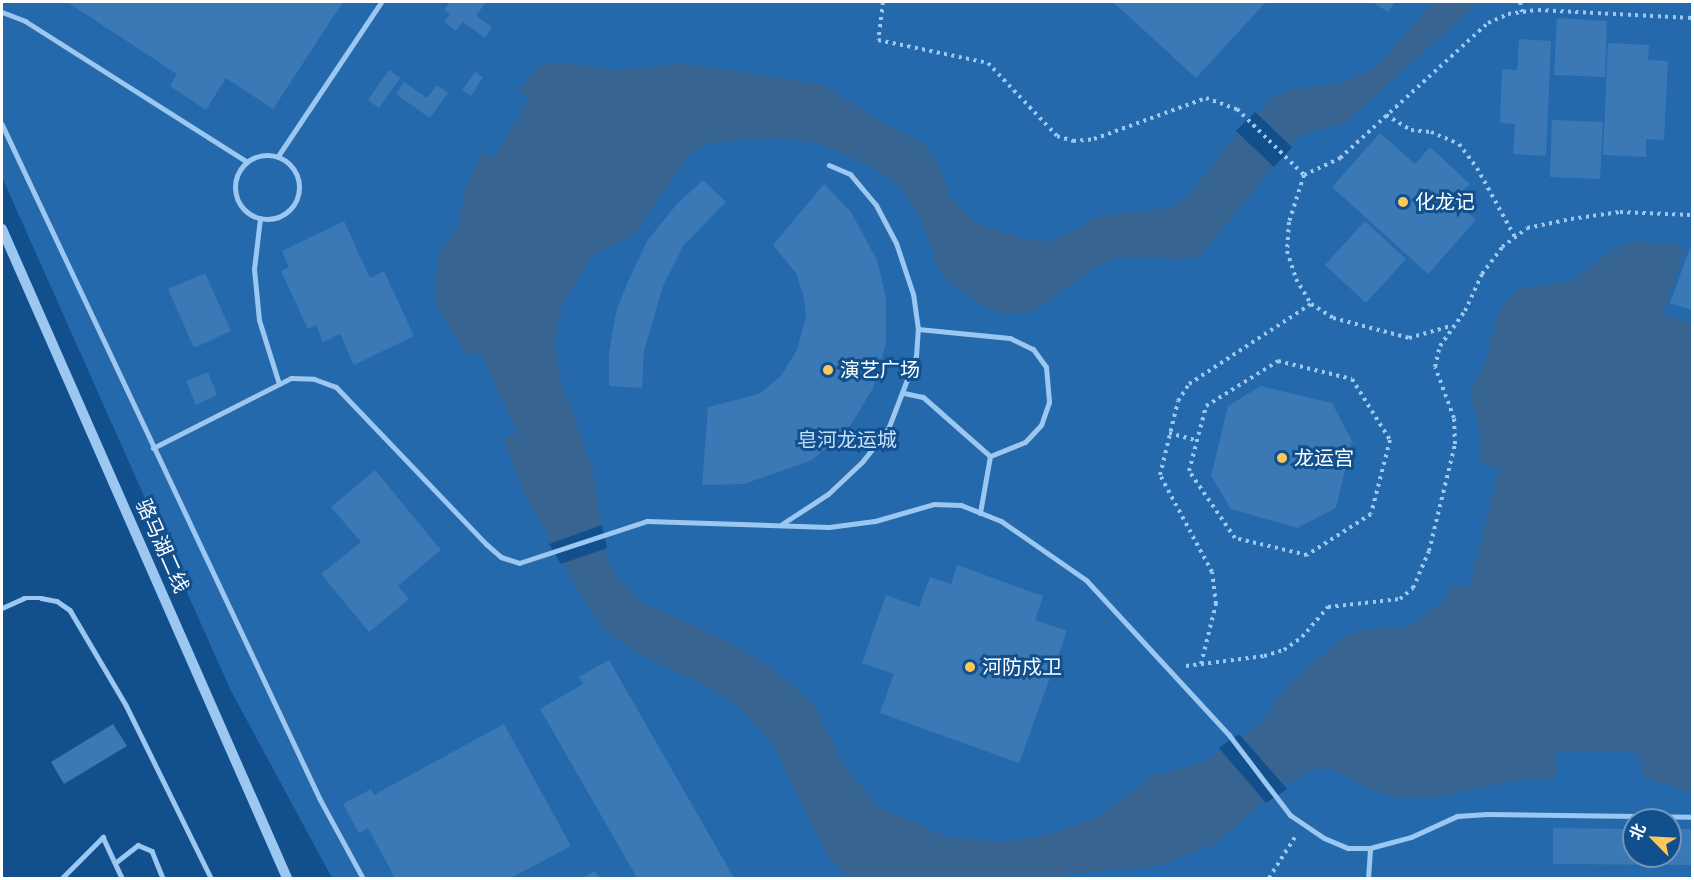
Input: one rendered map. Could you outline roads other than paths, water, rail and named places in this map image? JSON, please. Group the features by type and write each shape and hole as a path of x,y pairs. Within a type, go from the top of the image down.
{"street":[{"path":"278,156 381,2"},
{"path":"2,12 34,26 247,162"},
{"path":"267,154 278,156 295,170 299,192 288,211 280,216 260,218 243,207 235,189 247,162 267,154"},
{"path":"781,525 828,494 862,462 888,429 904,393 916,356 918,329 913,294 896,243 876,205 850,174 829,165"},
{"path":"260,218 254,269 258,309 279,384"},
{"name":"骆马湖二线","path":"2,229 287,879"},
{"path":"918,329 1010,338 1033,349 1046,367 1049,402 1041,425 1026,442 990,456"},
{"path":"153,448 291,378 314,379 336,387 486,544 501,557 519,563 647,521 829,527 875,521 934,504 961,505 1001,521 1086,580 1230,735 1284,808 1324,838 1348,848 1370,848 1411,837 1457,816 1692,817"},
{"path":"904,393 923,397 990,456"},
{"path":"980,513 990,456"},
{"path":"1368,879 1370,848"}],"lane":[{"path":"2,124 320,799 363,879"},
{"path":"2,608 24,598 41,598 57,602 70,610 126,705 211,879"},
{"path":"62,879 103,837 122,879"},
{"path":"115,863 138,845 152,851 163,879"}],"place":[{"name":"化龙记","path":"1403,202"},
{"name":"演艺广场","path":"828,370"},
{"name":"龙运宫","path":"1282,458"},
{"name":"河防戍卫","path":"970,667"}],"park label":[{"name":"皂河龙运城","path":"847,440"}]}
